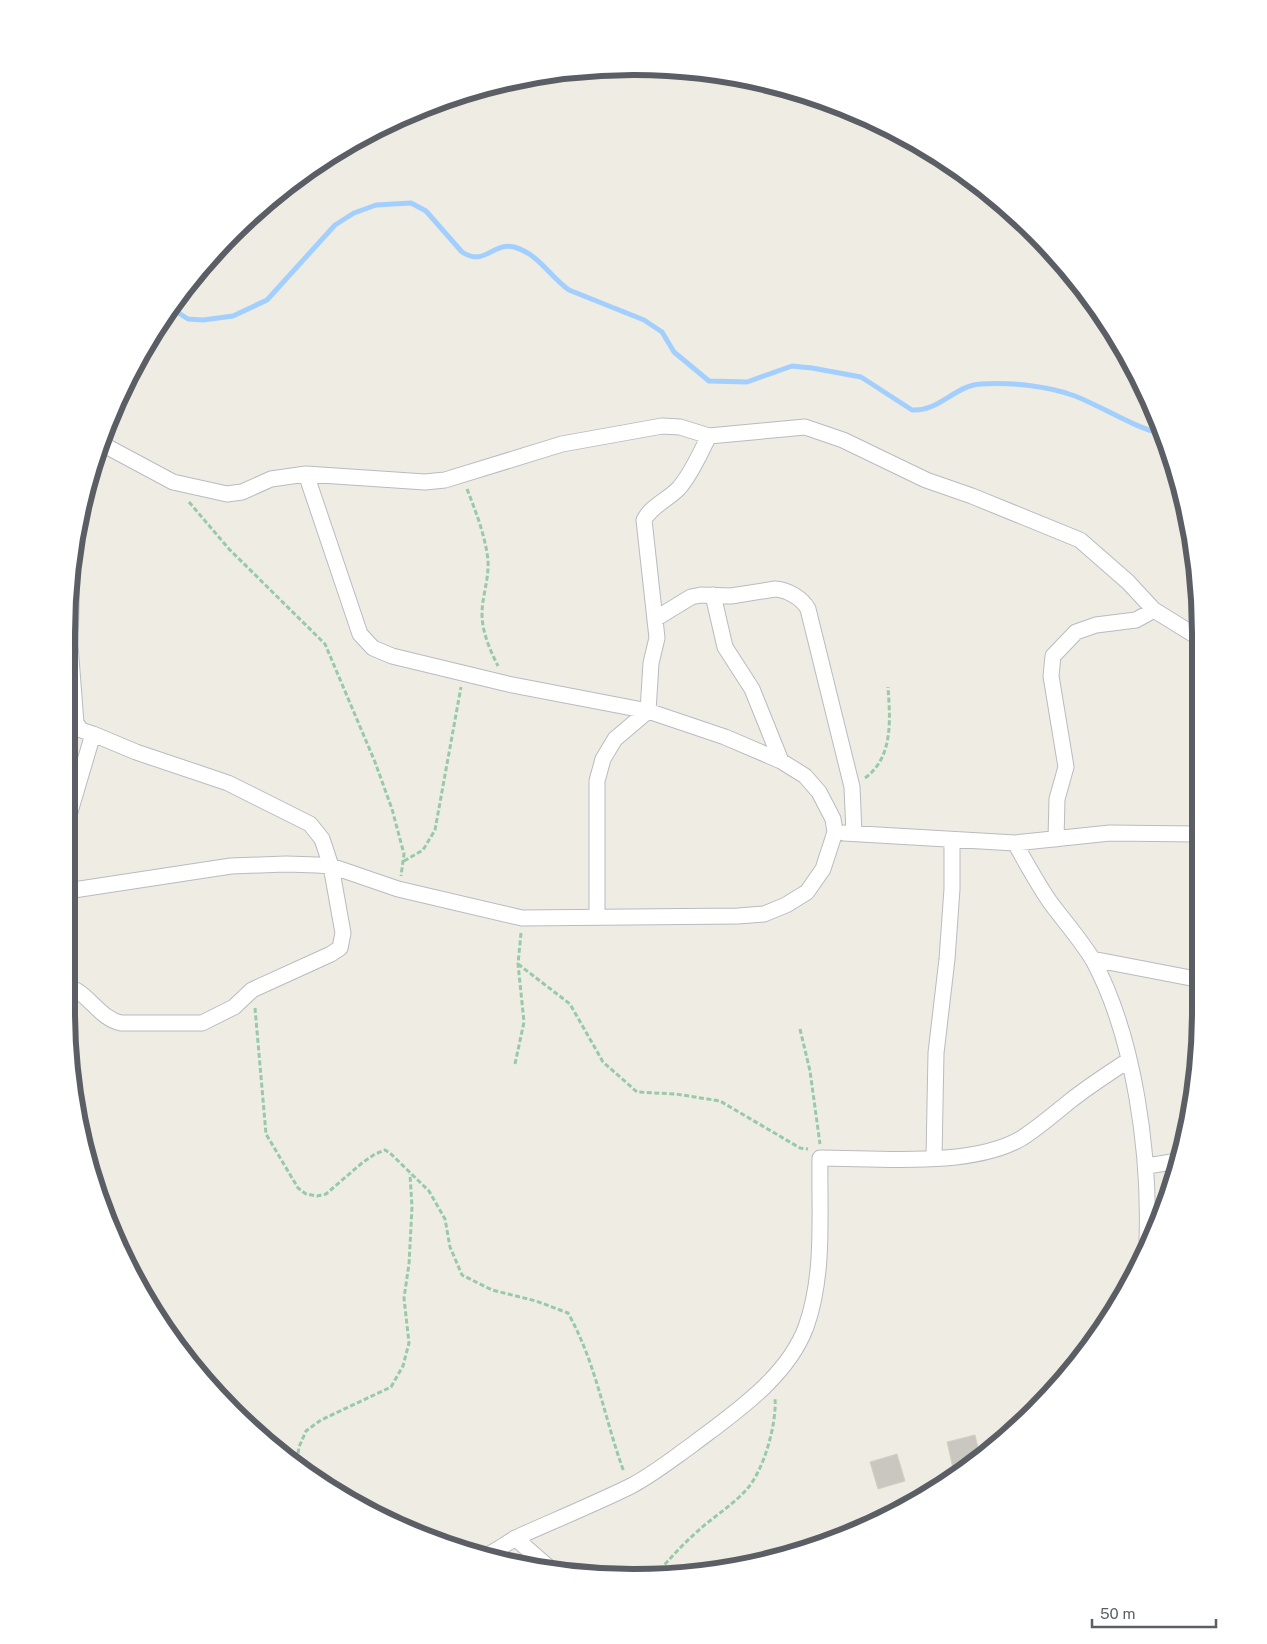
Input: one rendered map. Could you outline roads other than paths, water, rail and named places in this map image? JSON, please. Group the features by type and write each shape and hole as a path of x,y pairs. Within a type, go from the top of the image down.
{"street":[{"path":"108,447 174,482 227,494 242,492 271,480 306,474 425,482 462,476 562,444 662,426 680,427 709,436 805,427 825,432 926,480 972,496 1080,540 1128,582 1154,610 1192,634"},
{"path":"597,916 597,781 603,759 615,739 648,711 652,663 657,638 644,520 647,514 669,497 686,480 709,436"},
{"path":"75,890 232,866 286,864 331,866 398,888 522,918 764,914 786,905 807,892 823,869 835,832 833,819 819,792 806,776 781,761 725,737 648,711 464,674 392,656 373,648 360,634 306,474"},
{"path":"655,619 691,597 731,596 781,589 804,602 808,609 852,787 854,833"},
{"path":"713,595 725,647 752,689 781,761"},
{"path":"1056,839 1057,799 1066,767 1051,676 1052,656 1076,632 1096,625 1136,620 1154,610"},
{"path":"75,717 76,723 81,730 136,752 228,783 310,824 322,839 331,866 343,932 340,948 331,954 252,990 234,1007 202,1023 121,1023 105,1016 80,992 75,990"},
{"path":"75,796 94,734"},
{"path":"835,832 952,841 1015,843 1110,833 1192,834"},
{"path":"934,1158 936,1053 948,959 952,889 952,841"},
{"path":"1015,843 1049,900 1092,959 1104,982 1129,1060 1147,1166 1147,1229"},
{"path":"1092,959 1192,978"},
{"path":"493,1551 515,1538 630,1486 667,1463 725,1420 770,1381 794,1352 806,1327 818,1276 820,1154 956,1158 995,1151 1021,1138 1048,1120 1096,1081 1129,1060"},
{"path":"1147,1166 1171,1162"},
{"path":"515,1538 541,1561"}],"waterway":[{"path":"177,312 188,319 203,320 233,316 267,300 335,225 354,213 376,205 411,203 426,211 462,252 477,257 506,246 523,250 537,260 569,290 644,320 662,332 674,352 709,381 747,382 792,366 812,368 861,377 912,410 931,407 972,385 1017,384 1075,396 1153,432"}]}
